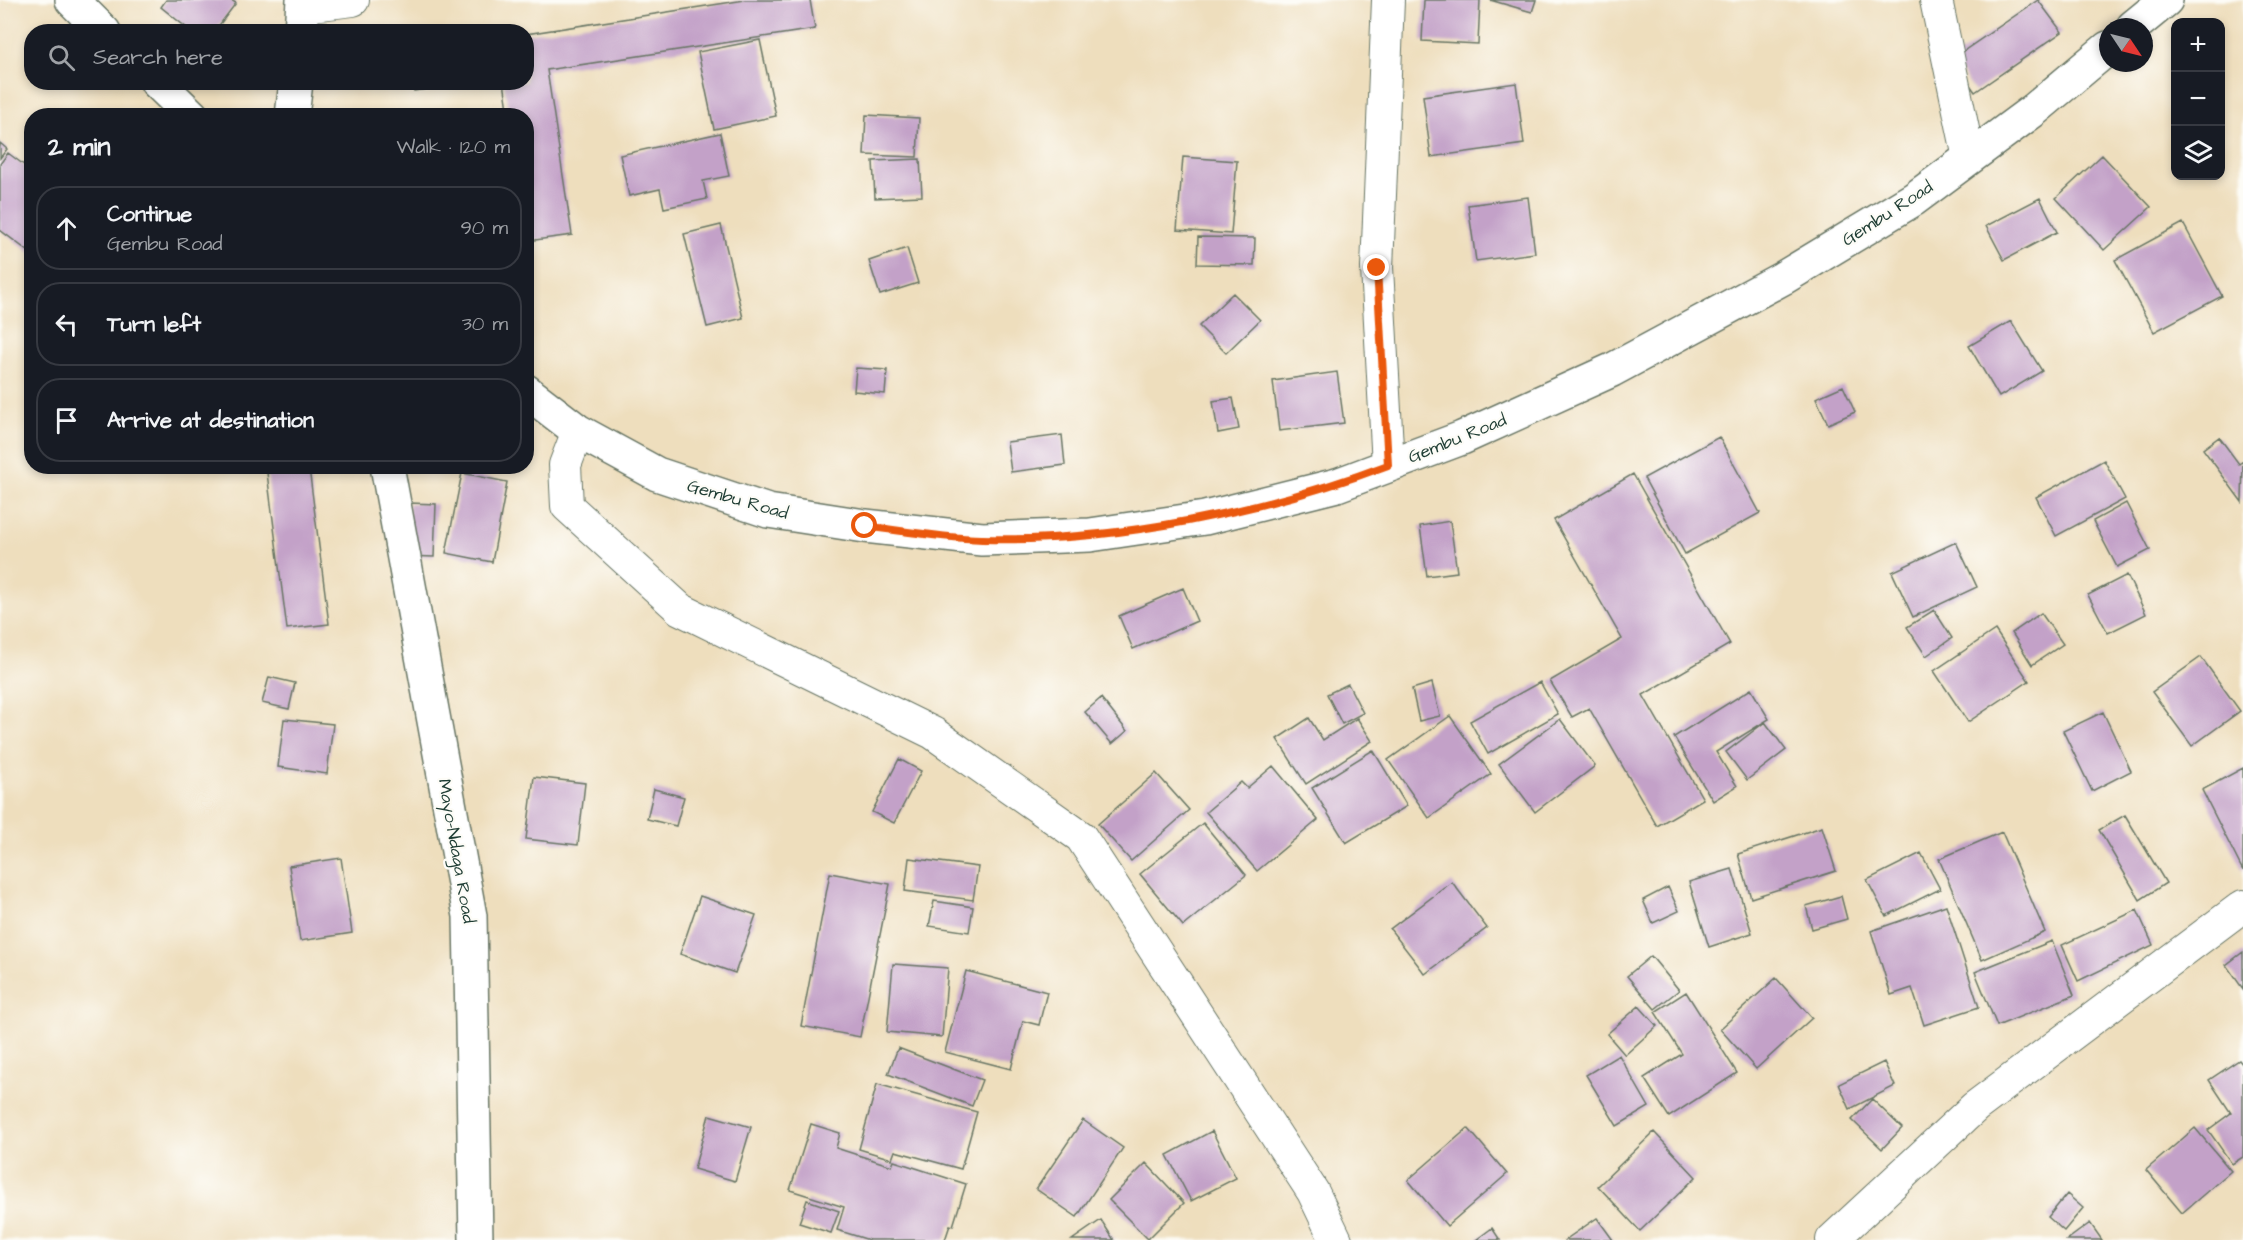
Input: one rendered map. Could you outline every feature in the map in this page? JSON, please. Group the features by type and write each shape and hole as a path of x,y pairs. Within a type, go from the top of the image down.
{"main road":[{"path":"72,0 96,24"},
{"path":"2144,18 2166,0"},
{"name":"Gembu Road","path":"534,397 578,431 657,474 768,511 865,526 982,539 1090,535 1205,518 1336,485 1462,438 1612,370 1783,278 1914,199 2034,110 2099,56"},
{"path":"165,90 184,108"},
{"path":"293,108 295,90"},
{"name":"Mayo-Ndaga Road","path":"388,474 470,916 476,1240"}],"street":[{"path":"303,13 352,0"},
{"path":"1388,0 1377,268 1388,465"},
{"path":"1936,0 1969,158"},
{"path":"578,431 565,465 567,506 680,609 933,732 1081,837 1313,1192 1336,1240"},
{"path":"1832,1240 1975,1107 2243,906"}],"building":[{"path":"166,0 231,0 236,3 220,24 182,24 161,7"},
{"path":"745,0 810,0 815,29 547,70 572,235 534,240 534,108 508,108 505,90 534,90 534,33"},
{"path":"1424,0 1480,0 1478,44 1422,41"},
{"path":"1490,0 1536,0 1532,12"},
{"path":"2038,0 2062,32 1975,92 1952,59"},
{"path":"760,40 776,116 714,129 698,52"},
{"path":"1516,83 1524,144 1431,157 1423,96"},
{"path":"866,115 919,118 917,157 864,155"},
{"path":"720,133 729,176 703,181 707,199 664,208 660,189 629,196 620,155"},
{"path":"0,143 7,149 0,158"},
{"path":"8,153 24,165 24,248 0,230 0,164"},
{"path":"2102,155 2151,207 2104,250 2056,198"},
{"path":"1183,157 1237,161 1231,234 1177,230"},
{"path":"920,159 922,196 875,198 873,161"},
{"path":"1528,197 1535,253 1476,261 1468,205"},
{"path":"2040,198 2057,232 2004,260 1986,226"},
{"path":"2183,223 2222,296 2154,332 2115,260"},
{"path":"721,225 743,318 707,327 684,234"},
{"path":"1198,237 1255,238 1254,265 1197,264"},
{"path":"907,248 918,283 880,295 869,261"},
{"path":"1233,293 1260,320 1226,353 1199,326"},
{"path":"2011,321 2042,371 1999,397 1969,346"},
{"path":"856,368 887,370 885,394 854,391"},
{"path":"1337,372 1344,423 1279,431 1273,381"},
{"path":"1843,386 1855,412 1828,424 1816,398"},
{"path":"1233,398 1239,429 1218,433 1213,401"},
{"path":"1062,435 1065,465 1011,472 1007,442"},
{"path":"1719,437 1760,513 1685,554 1644,478"},
{"path":"2219,437 2239,464 2243,461 2242,502 2203,449"},
{"path":"2104,460 2125,499 2056,536 2036,497"},
{"path":"267,474 310,474 329,624 287,629"},
{"path":"462,474 507,482 492,562 446,553"},
{"path":"1633,474 1730,644 1643,695 1703,799 1657,826 1589,708 1572,717 1550,681 1622,639 1554,520"},
{"path":"409,503 436,504 434,557 407,556"},
{"path":"2126,503 2150,550 2117,567 2093,521"},
{"path":"1450,521 1457,572 1427,576 1420,526"},
{"path":"1956,542 1977,587 1913,617 1892,572"},
{"path":"2127,575 2146,614 2108,633 2088,595"},
{"path":"1183,588 1197,621 1133,649 1119,616"},
{"path":"1934,610 1952,638 1926,656 1907,627"},
{"path":"2041,613 2063,644 2032,665 2012,633"},
{"path":"1995,630 2029,681 1968,722 1934,671"},
{"path":"2201,657 2240,711 2192,746 2152,692"},
{"path":"269,677 295,683 289,709 262,703"},
{"path":"1540,682 1558,714 1488,754 1470,721"},
{"path":"1432,683 1440,716 1419,721 1412,689"},
{"path":"1348,684 1363,713 1342,724 1327,694"},
{"path":"1751,689 1769,719 1716,752 1737,786 1713,801 1674,737"},
{"path":"1101,698 1127,731 1112,744 1085,712"},
{"path":"2103,712 2131,771 2092,791 2063,731"},
{"path":"1450,716 1491,774 1429,818 1388,760"},
{"path":"1309,718 1323,740 1357,718 1372,741 1306,784 1277,739"},
{"path":"284,719 333,724 327,774 278,767"},
{"path":"1560,719 1595,766 1535,812 1499,764"},
{"path":"1765,722 1786,750 1747,780 1726,752"},
{"path":"1373,750 1407,806 1346,843 1312,788"},
{"path":"899,759 921,771 894,823 872,812"},
{"path":"1273,766 1318,820 1257,871 1206,812 1241,782 1247,788"},
{"path":"2243,768 2243,871 2202,790"},
{"path":"1156,773 1189,810 1131,861 1098,824"},
{"path":"534,777 585,783 578,845 526,839"},
{"path":"654,789 684,797 676,826 647,819"},
{"path":"2125,815 2166,883 2140,900 2099,830"},
{"path":"1203,823 1246,875 1183,926 1140,874"},
{"path":"1822,827 1836,871 1751,898 1738,854"},
{"path":"2002,832 2045,932 1982,960 1939,859"},
{"path":"1921,853 1940,889 1886,916 1867,880"},
{"path":"341,858 352,933 300,941 289,866"},
{"path":"909,858 978,867 973,900 905,891"},
{"path":"1732,869 1752,933 1709,947 1689,882"},
{"path":"830,873 890,884 860,1037 801,1026"},
{"path":"1452,882 1487,928 1425,974 1390,929"},
{"path":"1668,887 1679,911 1653,923 1643,900"},
{"path":"700,896 756,915 735,973 680,954"},
{"path":"1841,896 1847,919 1812,929 1806,906"},
{"path":"934,901 973,907 969,932 929,926"},
{"path":"1946,905 1979,1007 1924,1025 1912,988 1891,995 1871,931"},
{"path":"2137,910 2153,945 2078,981 2062,945"},
{"path":"2052,941 2074,995 1997,1026 1975,972"},
{"path":"2243,952 2243,989 2226,965"},
{"path":"1651,956 1679,990 1655,1009 1627,976"},
{"path":"893,964 948,968 942,1037 887,1032"},
{"path":"966,971 1047,992 1039,1025 1023,1021 1011,1069 945,1052"},
{"path":"1776,978 1812,1018 1756,1069 1720,1029"},
{"path":"1686,992 1737,1073 1669,1117 1644,1078 1682,1054 1655,1012"},
{"path":"1639,1006 1657,1026 1625,1055 1607,1034"},
{"path":"898,1048 982,1080 972,1106 888,1074"},
{"path":"1619,1055 1649,1107 1617,1126 1586,1075"},
{"path":"2239,1060 2243,1065 2243,1157 2232,1164 2208,1130 2231,1113 2209,1080"},
{"path":"1884,1062 1895,1086 1850,1109 1839,1084"},
{"path":"877,1084 977,1112 961,1169 895,1151 892,1159 859,1149"},
{"path":"1872,1099 1902,1128 1882,1149 1852,1120"},
{"path":"709,1115 751,1127 735,1181 694,1169"},
{"path":"1083,1120 1123,1148 1077,1217 1036,1189"},
{"path":"811,1124 840,1133 836,1148 892,1166 894,1161 966,1184 953,1226 950,1225 945,1240 869,1240 837,1230 844,1207 790,1190"},
{"path":"1468,1128 1507,1174 1447,1226 1408,1180"},
{"path":"2195,1128 2231,1171 2182,1213 2146,1170"},
{"path":"1212,1131 1236,1178 1191,1201 1167,1155"},
{"path":"1654,1132 1696,1177 1640,1231 1598,1186"},
{"path":"1146,1163 1184,1203 1148,1239 1109,1200"},
{"path":"2067,1194 2083,1208 2064,1231 2048,1217"},
{"path":"807,1200 839,1211 831,1233 799,1223"},
{"path":"1597,1218 1613,1240 1565,1240"},
{"path":"1101,1220 1114,1240 1072,1240"},
{"path":"2090,1223 2102,1240 2067,1240"},
{"path":"1492,1228 1500,1240 1476,1240"}],"route":[{"path":"865,526 982,539 1090,535 1205,518 1336,485 1388,465 1377,268"}]}
